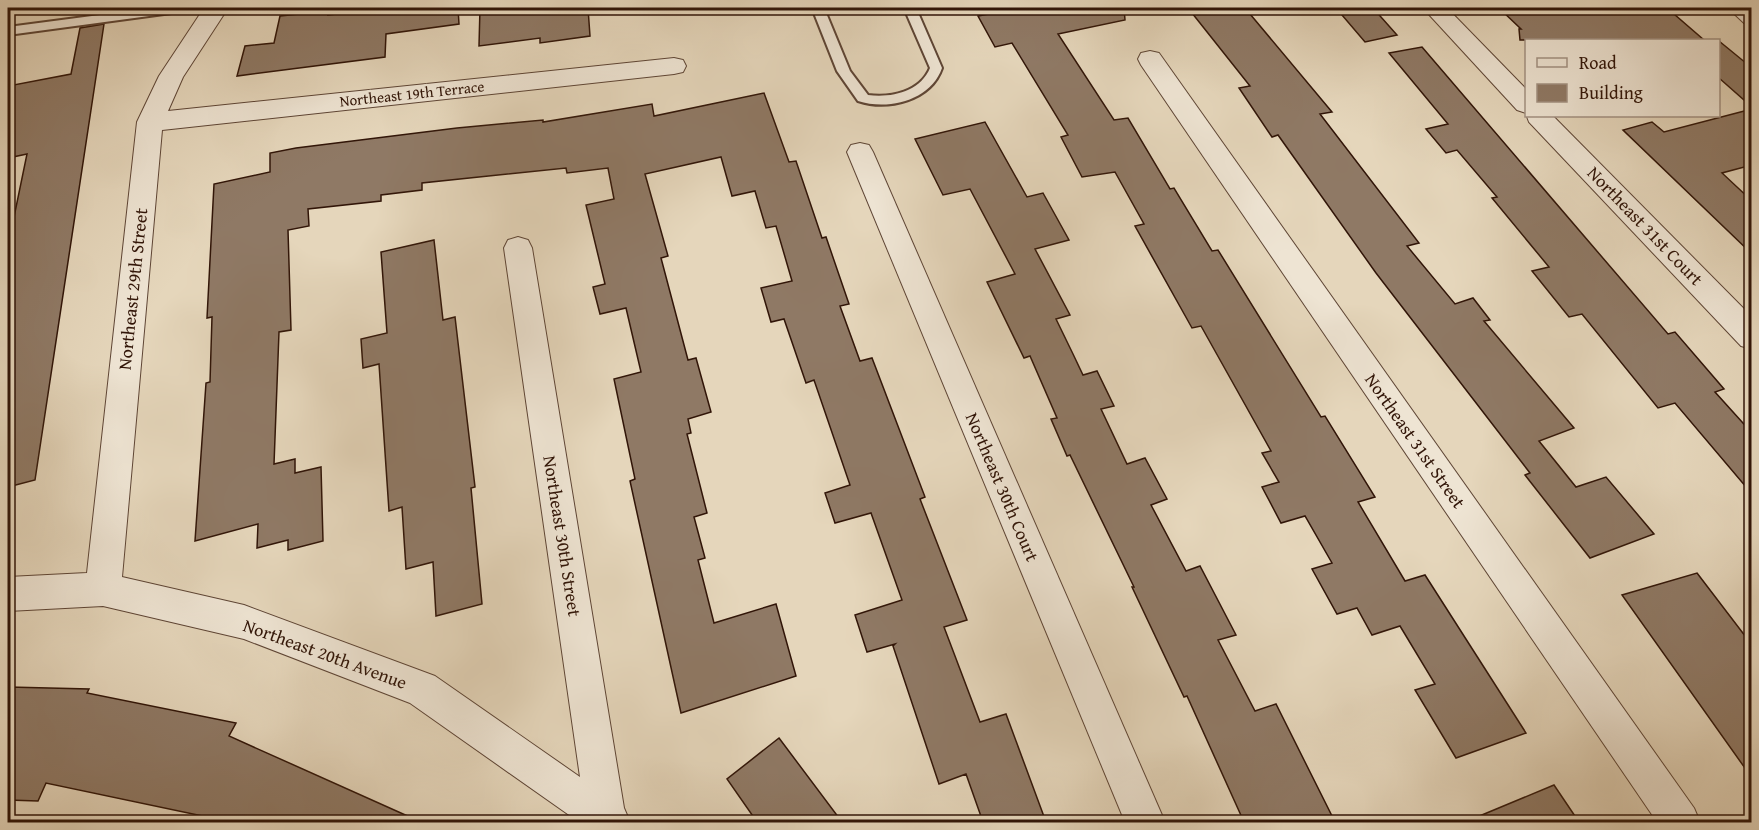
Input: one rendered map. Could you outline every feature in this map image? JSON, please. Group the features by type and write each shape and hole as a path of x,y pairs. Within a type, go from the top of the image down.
{"street":[{"name":"Northeast 29th Street","path":"103,589 150,122 171,76 216,8"},
{"path":"1434,8 1525,102"},
{"path":"1739,8 1752,18"},
{"name":"Northeast 31st Street","path":"1150,58 1680,822"},
{"name":"Northeast 19th Terrace","path":"150,122 674,66"},
{"name":"Northeast 31st Court","path":"1539,117 1752,337"},
{"name":"Northeast 30th Court","path":"860,152 1145,822"},
{"name":"Northeast 30th Street","path":"518,248 608,820"},
{"name":"Northeast 20th Avenue","path":"8,594 103,589 244,622 422,689 608,820"}],"lane":[{"path":"8,31 179,8"},
{"path":"818,8 839,61 856,91 861,97 878,100 914,94 932,81 936,68 910,8"}],"building":[{"path":"383,8 458,8 459,24 386,34 385,57 237,76 245,46 274,43 280,16 329,11 328,15"},
{"path":"480,8 588,8 590,36 540,43 540,38 479,46"},
{"path":"1022,8 1124,8 1125,20 1058,34 1114,120 1128,118 1170,189 1174,188 1212,251 1218,250 1321,417 1325,416 1375,497 1358,502 1405,581 1425,575 1526,733 1456,758 1415,690 1435,684 1400,626 1372,635 1357,608 1337,614 1312,569 1332,563 1305,516 1281,523 1262,487 1279,482 1262,453 1271,451 1201,326 1192,328 1135,226 1144,224 1115,172 1082,177 1061,137 1068,135 1012,43 995,47 978,16"},
{"path":"1188,8 1245,8 1332,112 1320,114 1419,243 1407,246 1455,304 1473,298 1490,320 1484,321 1574,428 1539,441 1576,487 1606,477 1654,534 1590,558 1525,475 1530,473 1376,273 1278,135 1272,137 1239,88 1250,86"},
{"path":"1336,8 1373,8 1397,35 1365,42"},
{"path":"1499,8 1577,8 1584,14 1616,8 1667,8 1703,39 1520,40 1519,29 1521,29"},
{"path":"104,24 35,480 8,487 8,246 27,154 8,158 8,86 71,74 80,28"},
{"path":"1720,42 1752,68 1752,107 1720,79"},
{"path":"1422,47 1668,334 1675,332 1724,389 1715,392 1752,433 1752,494 1675,403 1658,408 1582,314 1569,317 1532,271 1549,267 1492,198 1497,197 1457,150 1446,153 1426,129 1448,124 1389,53"},
{"path":"764,93 789,162 796,161 822,238 826,237 849,304 840,306 860,361 872,358 925,497 920,499 967,620 944,627 980,722 1006,714 1046,822 983,822 966,774 939,784 893,646 895,644 867,652 855,615 902,600 871,513 835,523 825,493 850,485 814,380 806,383 784,319 771,322 761,288 792,281 776,226 766,228 755,191 732,196 721,157 645,174 668,256 661,258 688,360 696,358 711,412 688,419 691,433 687,434 707,513 694,517 705,558 698,560 714,623 776,604 796,676 681,713 630,481 635,479 614,379 641,372 626,308 600,314 593,287 605,284 586,205 614,199 608,168 567,173 566,168 422,183 422,190 381,195 381,201 308,209 309,226 288,230 291,330 279,332 274,464 295,459 295,473 321,467 323,541 288,550 288,540 257,548 258,524 195,541 206,383 210,382 212,317 207,318 214,184 270,172 270,153 296,148 457,128 543,120 543,122 652,104 654,116"},
{"path":"1752,109 1752,165 1722,173 1752,201 1752,254 1623,130 1652,122 1664,132"},
{"path":"985,122 1027,197 1043,193 1069,240 1035,249 1070,315 1056,319 1083,375 1097,371 1114,406 1101,409 1127,464 1145,458 1167,499 1151,505 1186,571 1200,566 1236,635 1218,640 1255,711 1276,704 1335,822 1244,822 1187,696 1184,697 1070,455 1067,456 1051,419 1057,418 1030,356 1024,358 987,282 1015,274 970,189 943,195 915,139"},
{"path":"434,240 443,320 455,317 475,487 471,488 482,604 436,616 433,562 406,569 402,507 389,511 379,364 363,368 361,339 387,333 381,252"},
{"path":"1697,573 1752,645 1752,778 1622,595"},
{"path":"8,687 89,689 87,693 236,723 229,736 421,822 231,822 46,783 38,801 8,800"},
{"path":"779,738 842,822 757,822 727,779"},
{"path":"1554,785 1579,822 1465,822"}]}
